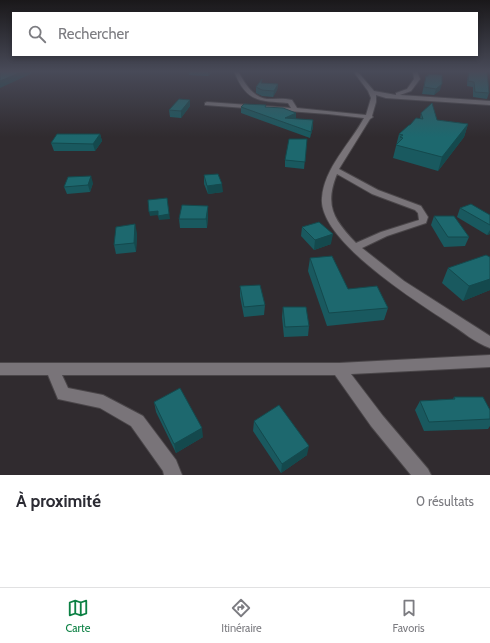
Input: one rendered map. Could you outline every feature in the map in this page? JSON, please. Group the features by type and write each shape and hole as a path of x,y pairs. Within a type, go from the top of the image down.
{"street":[{"path":"251,93 254,96 264,100 290,102 296,111"},
{"path":"386,96 397,93"},
{"path":"490,103 373,95 370,117 335,170 326,194 328,212 336,227 355,247 405,287 490,343"},
{"path":"206,104 265,107 370,117"},
{"path":"335,170 375,192 418,208 423,213 423,221 384,234 355,247"},
{"path":"0,370 339,369 490,361"},
{"path":"52,369 63,394 103,402 137,421 170,466 173,475"},
{"path":"339,369 377,421 422,475"}],"building":[{"path":"179,99 190,100 181,111 169,110"},
{"path":"432,103 437,120 468,124 442,157 396,145 403,138 400,137 403,135 399,134 416,118 423,119 421,113"},
{"path":"244,104 266,105 265,107 283,108 296,113 285,118 313,120 311,132 241,107"},
{"path":"57,134 100,134 93,144 51,143"},
{"path":"289,139 307,139 305,162 285,160"},
{"path":"218,174 222,184 207,186 204,175"},
{"path":"91,176 88,185 64,187 68,177"},
{"path":"167,198 169,214 158,216 158,211 149,212 148,200"},
{"path":"471,204 490,215 490,225 460,208"},
{"path":"182,205 208,206 206,219 179,219"},
{"path":"434,216 454,216 469,237 448,237"},
{"path":"319,222 333,234 315,240 302,227"},
{"path":"135,224 134,243 114,245 116,227"},
{"path":"486,255 490,257 490,279 469,286 448,268"},
{"path":"332,256 348,289 377,286 388,308 329,313 310,258"},
{"path":"260,285 265,305 244,307 240,286"},
{"path":"283,307 306,307 309,326 285,327"},
{"path":"180,388 202,428 174,444 154,402"},
{"path":"454,397 483,397 490,410 490,419 429,422 420,401 455,399"},
{"path":"279,405 309,446 282,464 254,421"}]}
